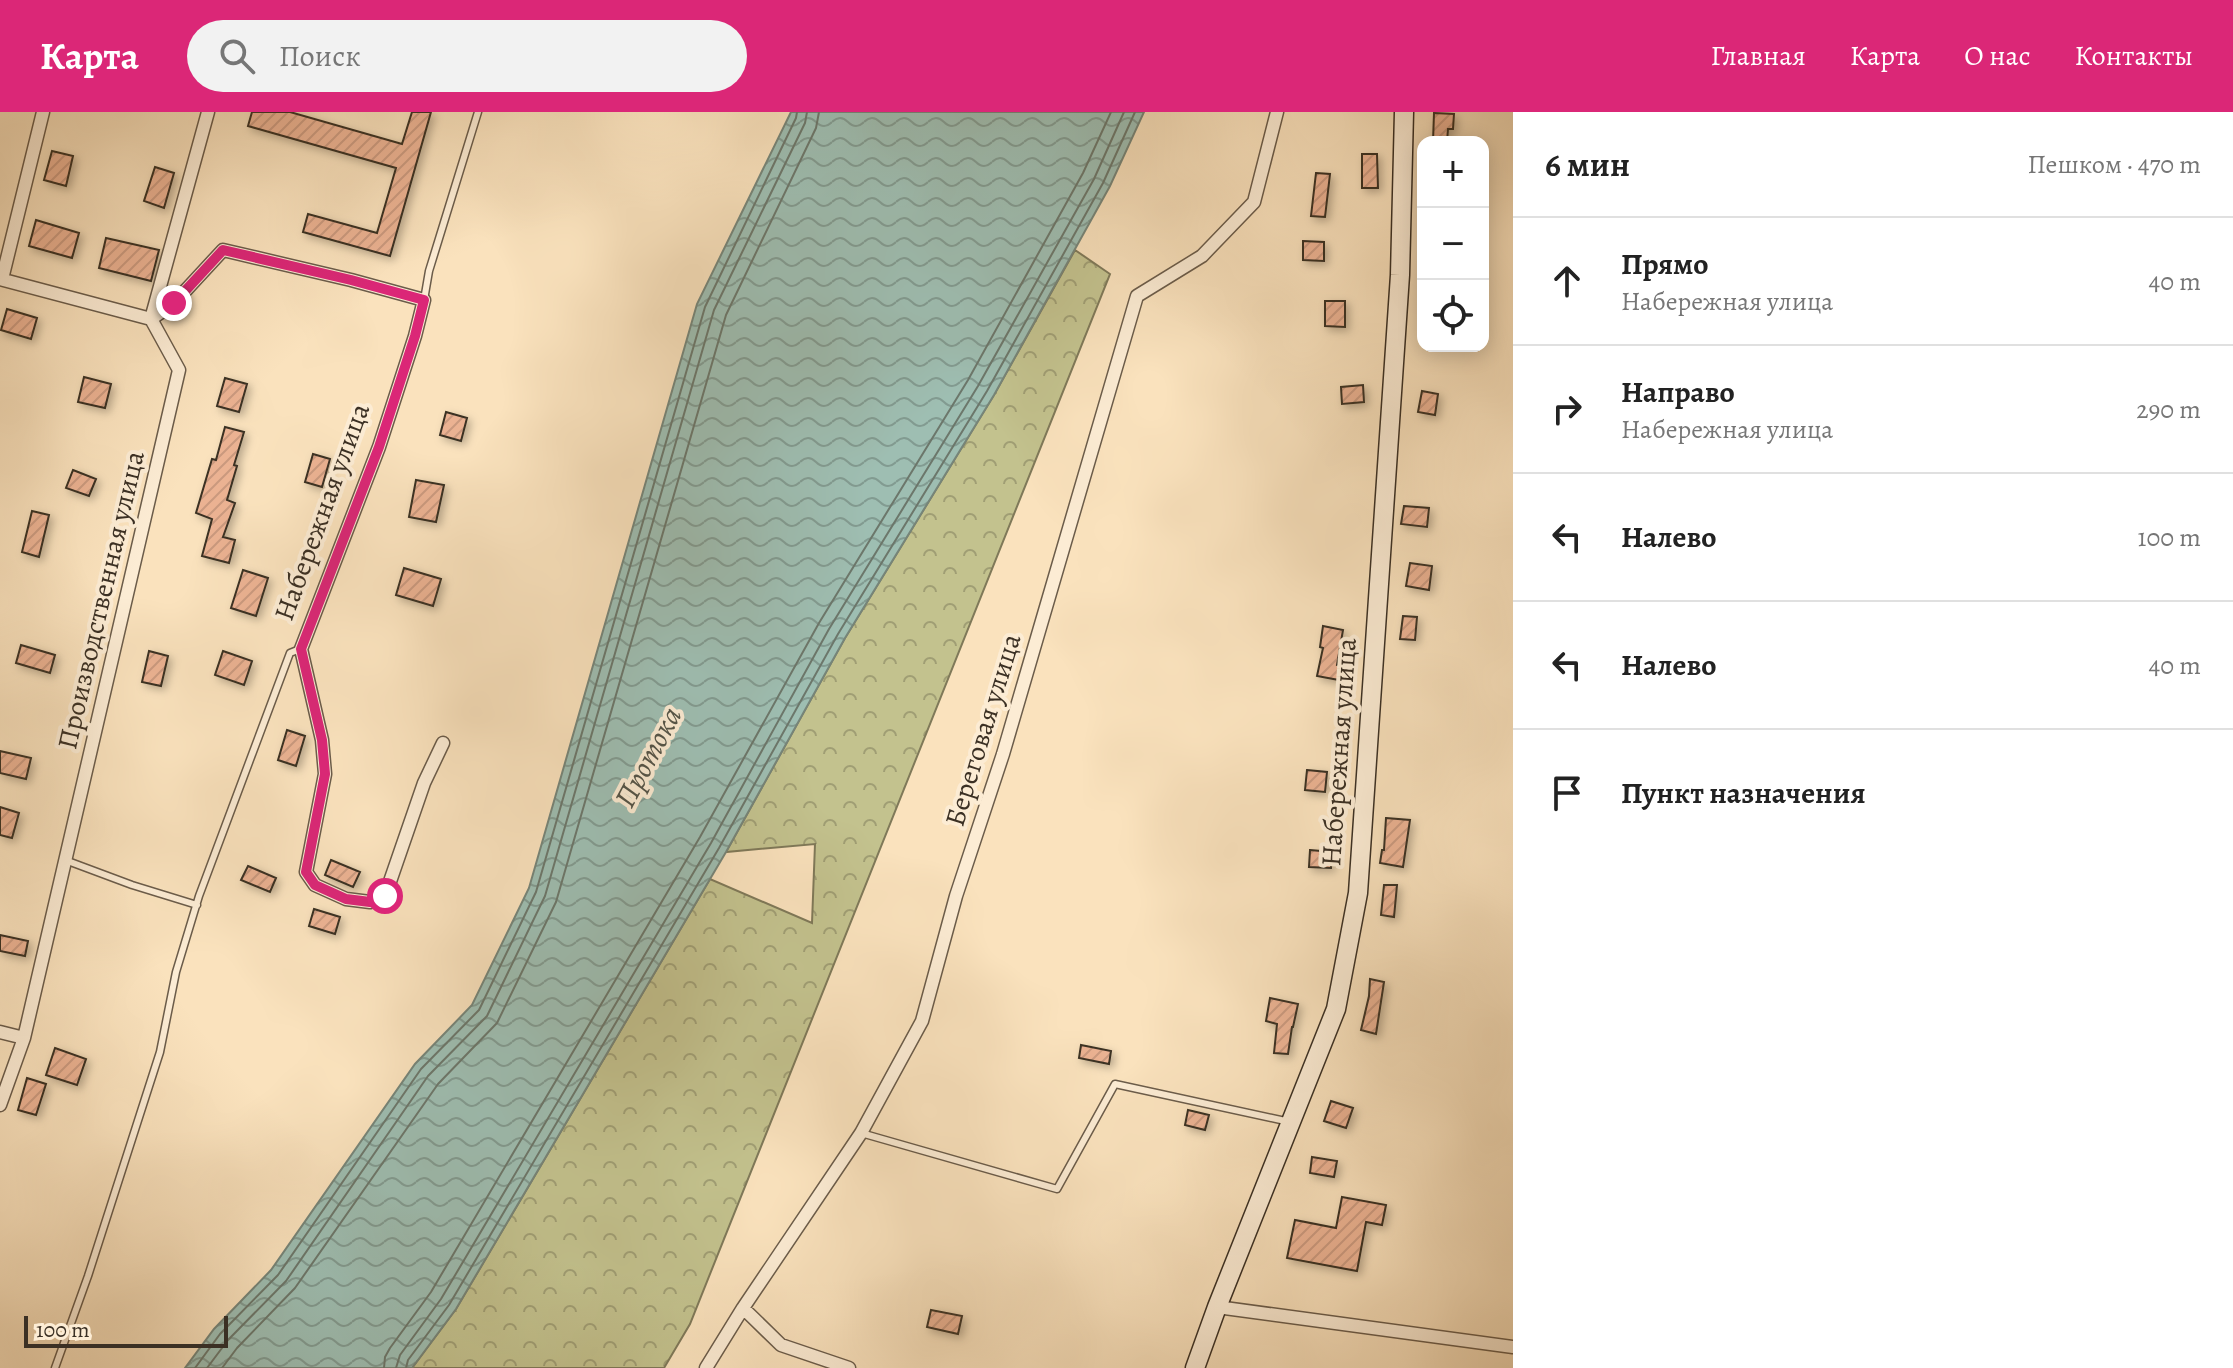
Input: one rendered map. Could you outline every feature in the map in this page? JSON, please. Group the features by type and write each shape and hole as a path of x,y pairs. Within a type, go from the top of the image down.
{"street":[{"path":"43,112 1,279 151,319 174,303 223,250 424,300"},
{"path":"151,319 208,112"},
{"name":"Береговая улица","path":"706,1368 861,1133 922,1021 956,896 1003,754 1137,296 1202,256 1254,202 1277,112"},
{"name":"Набережная улица","path":"1195,1368 1336,1009 1358,893 1400,275 1404,112"},
{"name":"Набережная улица","path":"424,300 379,447 301,649 322,740 325,774 306,872 315,885 358,901 370,902 385,896 424,783 443,743"},
{"name":"Производственная улица","path":"0,1105 24,1038 179,370 151,319"},
{"path":"0,1032 24,1038"},
{"path":"1217,1307 1513,1347"},
{"path":"743,1308 781,1345 849,1368"}],"lane":[{"path":"424,300 429,271 478,112"},
{"path":"55,1368 160,1052 176,972 197,905 290,653 301,649"},
{"path":"65,860 197,905"},
{"path":"861,1133 1057,1189 1115,1084 1290,1122"}],"green space":[{"path":"1075,250 1110,274 690,1324 664,1368 412,1368 456,1309 710,879 812,923 815,844 726,852 845,638 994,395"}],"water":[{"name":"Протока","path":"791,112 1144,112 1110,186 994,395 845,638 726,852 456,1309 412,1368 185,1368 214,1329 271,1270 415,1064 472,1005 529,888 697,304"}],"building":[{"path":"252,112 290,112 402,144 412,112 431,112 390,256 303,232 308,214 377,233 396,168 248,126"},
{"path":"1434,113 1454,114 1453,129 1448,129 1447,136 1433,136"},
{"path":"52,151 73,156 66,186 44,180"},
{"path":"1362,154 1377,154 1378,188 1362,188"},
{"path":"155,167 174,173 164,208 144,201"},
{"path":"1316,173 1330,174 1325,217 1311,216"},
{"path":"36,220 79,233 72,258 29,246"},
{"path":"106,238 159,250 151,281 99,268"},
{"path":"1303,241 1324,242 1324,261 1303,260"},
{"path":"1325,301 1345,301 1345,327 1325,326"},
{"path":"7,309 37,318 31,339 1,330"},
{"path":"84,377 111,384 105,408 78,402"},
{"path":"225,378 247,384 239,412 217,406"},
{"path":"1363,385 1364,402 1342,404 1341,387"},
{"path":"1422,391 1438,394 1435,415 1418,412"},
{"path":"446,412 467,418 461,441 440,435"},
{"path":"225,427 244,432 227,500 235,503 223,537 235,540 229,563 202,556 212,519 196,513"},
{"path":"313,454 330,459 322,487 305,482"},
{"path":"73,470 96,479 89,496 66,488"},
{"path":"416,480 444,485 436,522 409,517"},
{"path":"1404,506 1429,508 1427,527 1401,524"},
{"path":"32,511 49,515 39,557 22,552"},
{"path":"1410,563 1432,566 1429,590 1406,586"},
{"path":"404,568 441,579 433,606 396,595"},
{"path":"243,570 268,578 256,616 231,608"},
{"path":"1403,616 1417,617 1415,640 1400,639"},
{"path":"1323,626 1343,630 1337,665 1342,666 1339,680 1317,676 1323,648 1320,647"},
{"path":"21,645 55,655 50,673 16,663"},
{"path":"149,651 168,656 161,686 142,682"},
{"path":"223,651 252,661 244,685 215,675"},
{"path":"287,730 305,736 296,766 278,760"},
{"path":"0,751 31,758 26,779 0,773"},
{"path":"1307,770 1327,772 1325,792 1305,790"},
{"path":"0,807 19,813 12,838 0,835"},
{"path":"1386,818 1410,820 1403,867 1380,863"},
{"path":"1310,850 1332,852 1331,868 1309,867"},
{"path":"331,860 360,872 353,887 325,875"},
{"path":"248,866 276,878 270,892 241,880"},
{"path":"1384,885 1397,885 1394,917 1381,915"},
{"path":"314,909 340,917 335,934 309,926"},
{"path":"0,935 28,941 25,956 0,951"},
{"path":"1370,979 1384,982 1376,1034 1361,1030"},
{"path":"1270,998 1298,1004 1288,1054 1274,1053 1277,1024 1266,1021"},
{"path":"1081,1045 1111,1051 1109,1064 1079,1058"},
{"path":"55,1048 86,1059 77,1085 46,1075"},
{"path":"27,1078 46,1084 36,1115 18,1110"},
{"path":"1331,1101 1353,1108 1346,1128 1324,1121"},
{"path":"1188,1110 1209,1115 1205,1130 1185,1125"},
{"path":"1312,1157 1337,1161 1334,1177 1310,1173"},
{"path":"1342,1197 1386,1205 1382,1225 1366,1222 1357,1271 1287,1258 1295,1220 1336,1228"},
{"path":"931,1310 962,1316 958,1334 927,1327"}],"route":[{"path":"174,303 223,250 424,300 379,447 301,649 322,740 325,774 306,872 315,885 346,899 370,902 385,896"}]}
